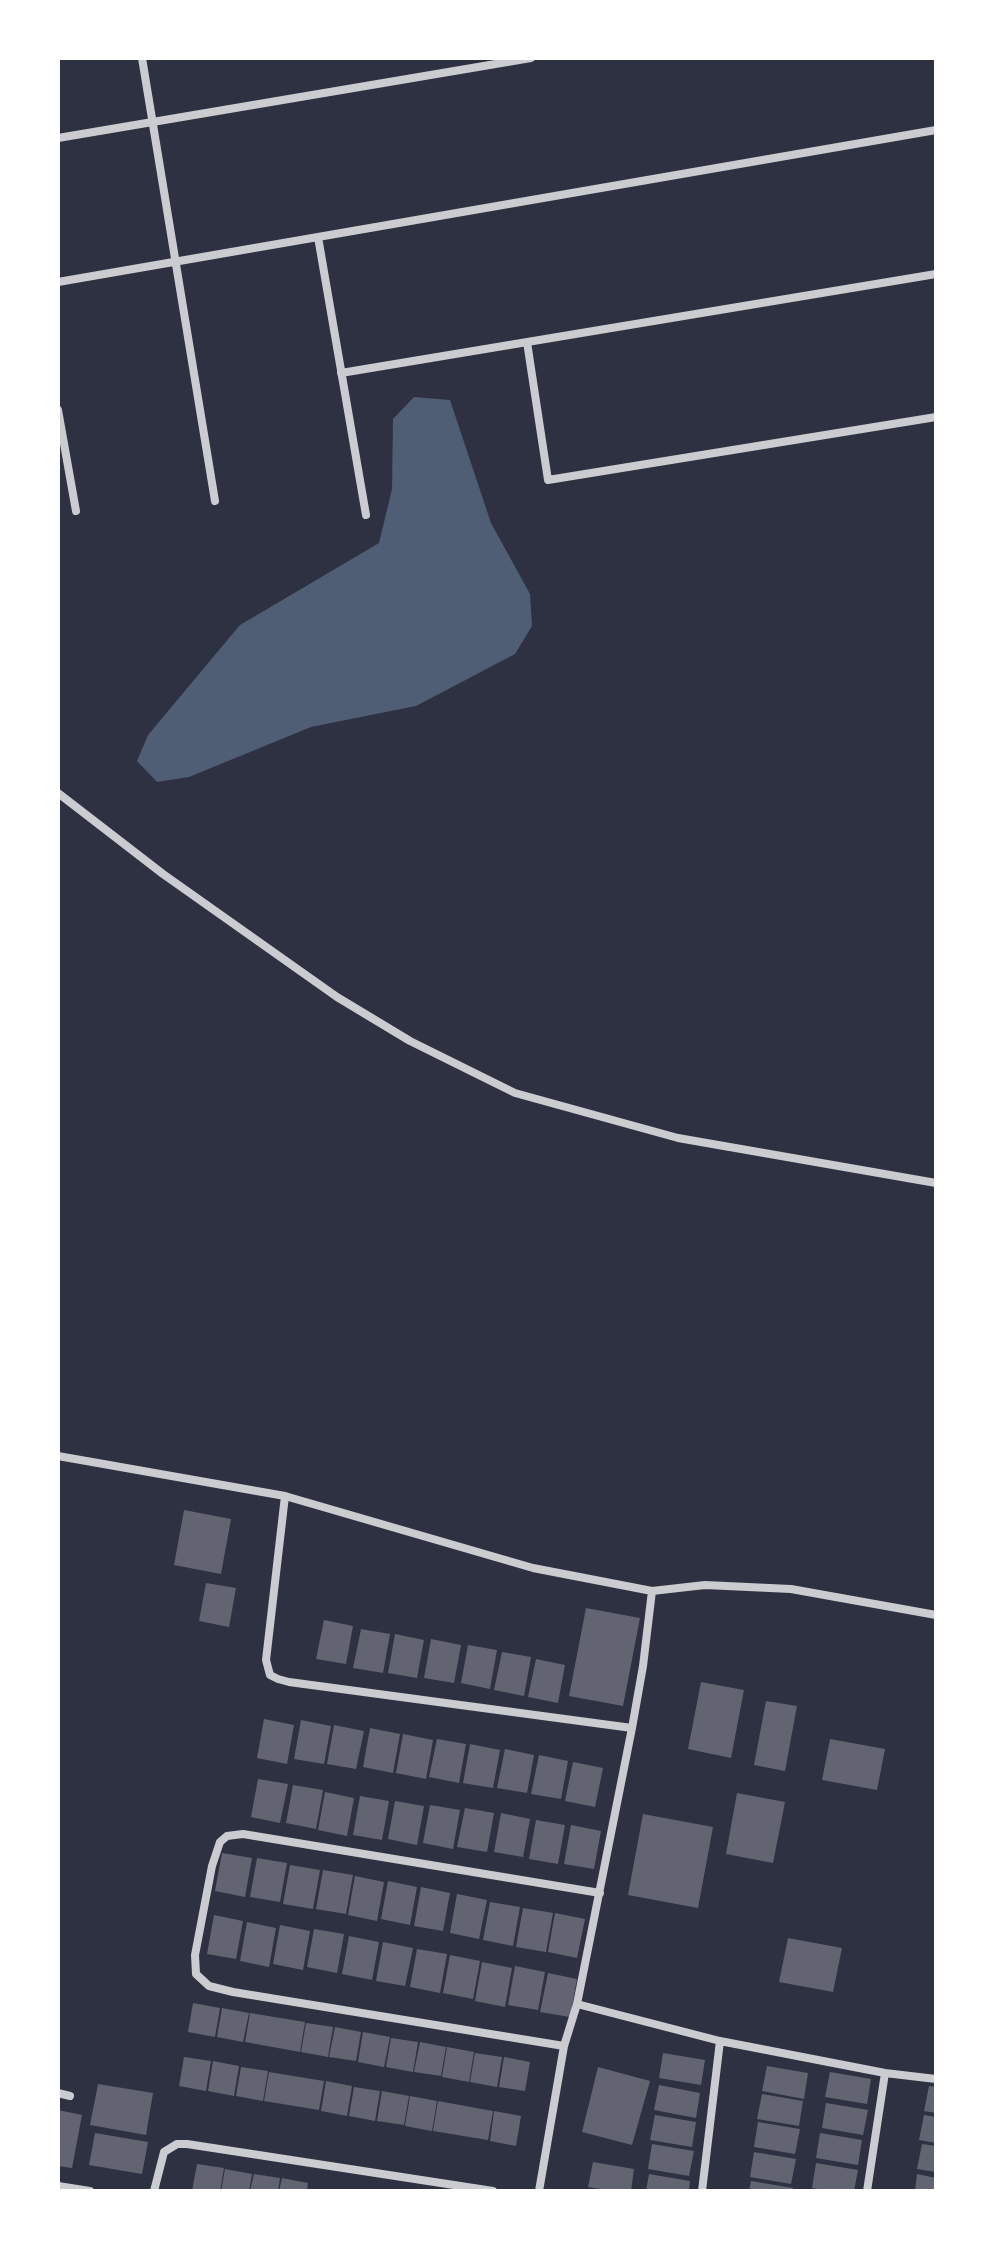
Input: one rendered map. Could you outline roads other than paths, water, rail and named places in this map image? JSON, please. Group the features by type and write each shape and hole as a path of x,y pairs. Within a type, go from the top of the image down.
{"street":[{"path":"142,58 215,501"},
{"path":"58,138 531,58"},
{"path":"58,282 936,130"},
{"path":"318,237 366,515"},
{"path":"341,373 936,274"},
{"path":"527,342 548,480 936,417"},
{"path":"58,410 76,511"},
{"path":"58,793 163,874 337,997 410,1041 515,1093 678,1138 936,1183"},
{"path":"58,1456 285,1496 533,1568 652,1591 705,1585 791,1589 936,1615"},
{"path":"285,1496 266,1660 270,1675 289,1682 632,1728"},
{"path":"539,2191 564,2046 577,2004 632,1728 652,1591"},
{"path":"564,2046 209,1986 196,1974 195,1955 212,1866 220,1842 227,1836 243,1834 600,1893"},
{"path":"577,2004 720,2041 885,2073 936,2079"},
{"path":"702,2191 720,2041"},
{"path":"867,2191 885,2073"},
{"path":"58,2093 70,2096"},
{"path":"154,2191 164,2152 177,2144 493,2191"},
{"path":"58,2186 90,2191"}],"water":[{"path":"414,397 450,400 491,523 530,594 532,626 515,654 416,706 311,727 189,777 157,782 137,761 148,735 240,625 379,543 392,489 393,419"}]}
